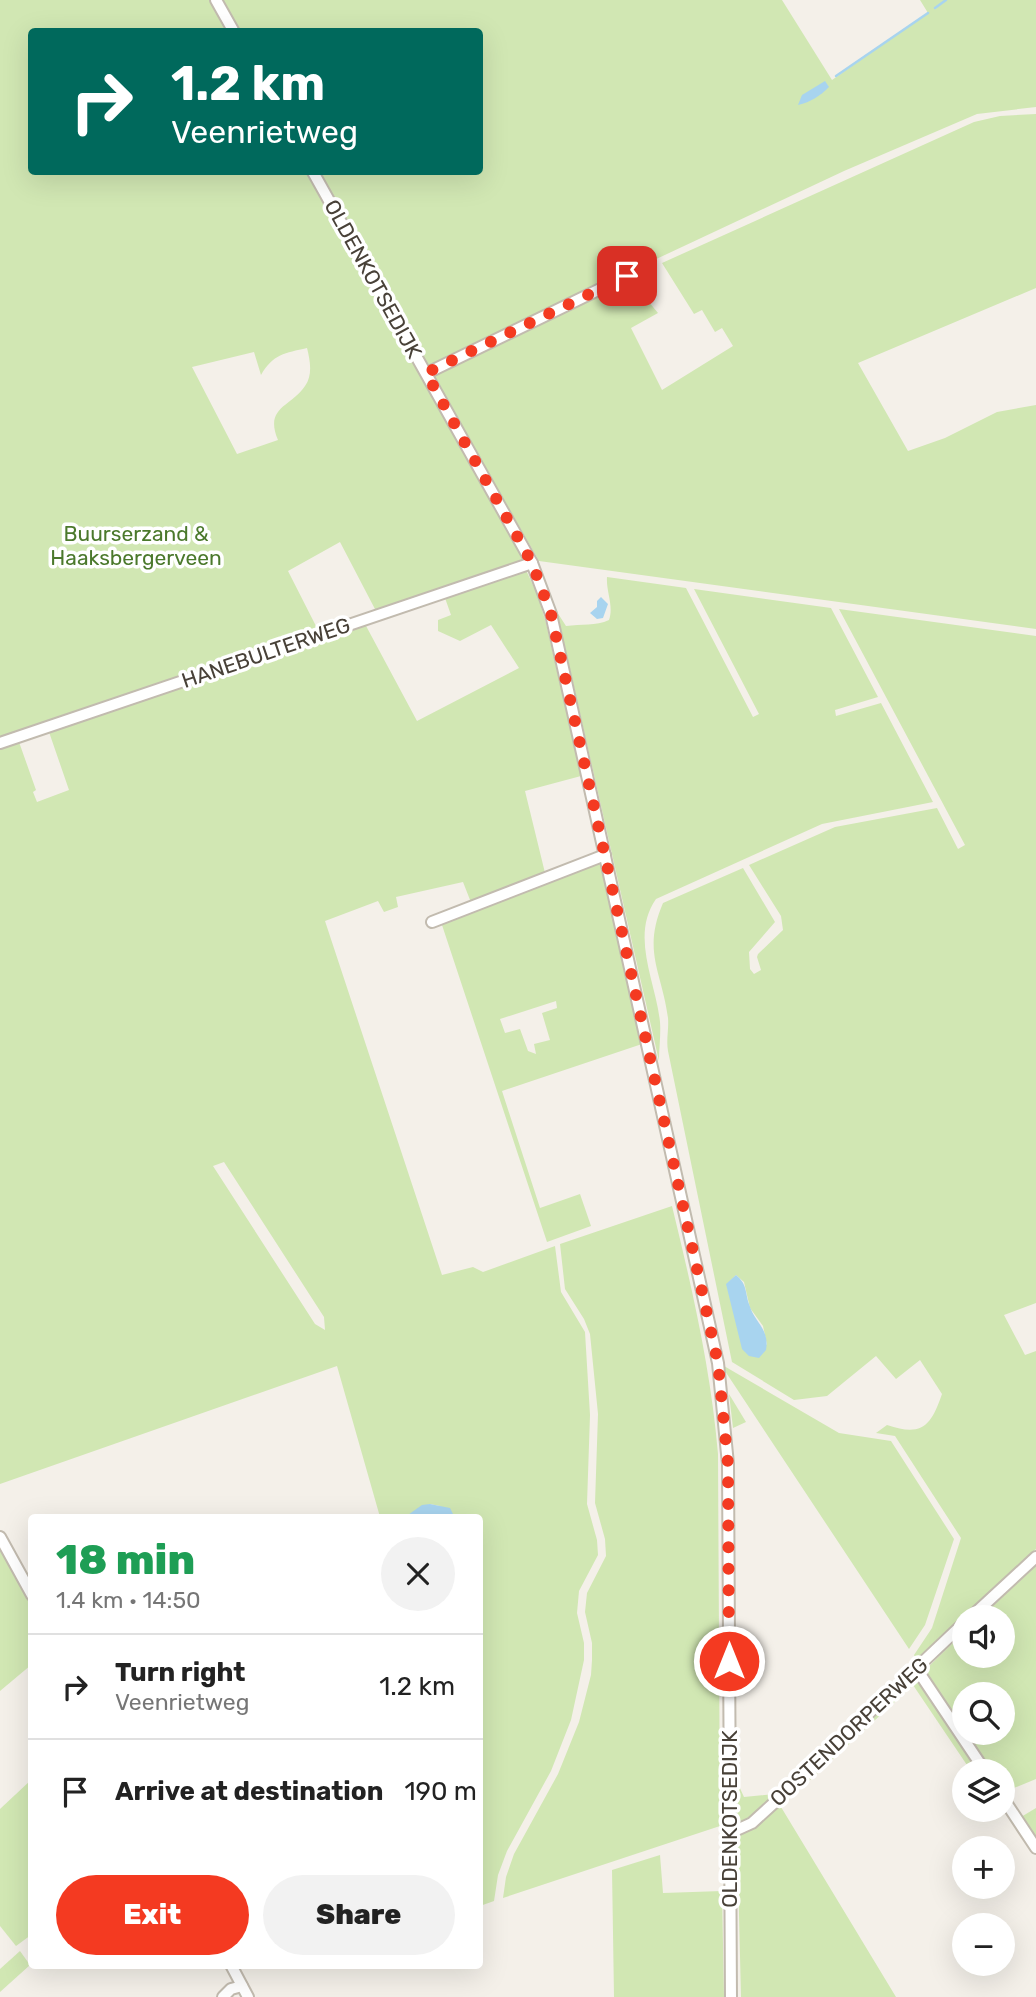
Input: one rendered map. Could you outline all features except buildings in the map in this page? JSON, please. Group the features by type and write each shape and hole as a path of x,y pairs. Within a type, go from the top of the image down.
{"street":[{"path":"216,0 232,28"},
{"name":"OLDENKOTSEDIJK","path":"315,175 532,563 551,614 686,1212 721,1383 728,1464 731,1997"},
{"path":"426,373 627,276"},
{"name":"HANEBULTERWEG","path":"0,743 532,563"},
{"path":"432,922 606,855"},
{"path":"0,1537 28,1588"},
{"path":"984,1605 1036,1557"},
{"name":"OOSTENDORPERWEG","path":"730,1833 752,1823 952,1634"},
{"path":"916,1668 977,1759"},
{"path":"1015,1816 1036,1848"},
{"path":"233,1969 248,1997"},
{"path":"223,1997 231,1989 242,1986"}],"green space":[{"name":"Buurserzand & Haaksbergerveen","path":"0,0 782,0 832,80 928,13 920,0 1036,0 1036,107 977,114 844,171 571,299 421,375 525,559 376,611 340,542 288,571 318,630 0,738","holes":["307,348 310,362 305,386 281,408 274,421 278,440 237,454 192,367 254,352 261,375 275,359"]},
{"path":"1036,114 1036,288 858,363 908,451 945,438 997,412 1036,405 1036,629 539,561 432,374 629,278 658,313 631,328 662,390 733,346 722,328 715,332 702,310 694,314 662,263 974,122 1000,116"},
{"path":"526,570 538,596 581,776 525,791 546,877 472,905 463,882 396,897 398,907 384,912 378,901 325,921 442,1275 473,1267 483,1272 555,1246 561,1292 585,1332 590,1415 587,1504 597,1540 598,1555 579,1591 577,1613 584,1643 584,1660 571,1720 551,1771 507,1851 498,1875 494,1901 483,1905 483,1514 446,1514 440,1506 430,1504 411,1514 379,1514 337,1366 0,1484 0,748 19,742 36,790 33,792 37,802 69,790 49,732 365,624 417,721 519,668 491,625 460,641 438,631 438,620 451,615 445,598","holes":["224,1162 324,1317 325,1330 315,1324 213,1166"]},
{"path":"607,577 686,588 753,717 759,714 694,589 831,608 878,697 835,710 836,716 881,703 933,802 822,824 656,899 645,928 645,944 660,1022 659,1061 557,612 566,626 609,620 611,609"},
{"path":"839,609 1036,636 1036,1303 1004,1315 1025,1355 1036,1351 1036,1549 976,1605 952,1605 952,1628 917,1661 914,1655 932,1628 961,1538 895,1436 876,1433 887,1425 909,1430 924,1426 934,1414 942,1394 920,1360 896,1379 876,1356 827,1396 794,1400 732,1362 668,1051 668,1018 655,961 654,935 663,903 743,868 775,922 749,952 750,969 754,974 761,970 758,954 783,930 781,916 749,865 835,827 937,808 958,849 965,845","holes":["736,1275 744,1282 750,1308 763,1326 767,1345 734,1313 727,1284"]},
{"path":"601,862 642,1044 502,1091 540,1208 580,1194 591,1226 547,1242 441,922","holes":["556,1001 557,1008 542,1013 550,1040 534,1044 536,1054 528,1051 520,1029 505,1033 500,1019"]},
{"path":"672,1206 706,1360 718,1454 720,1826 503,1898 506,1877 514,1854 558,1774 579,1722 592,1660 592,1643 585,1612 587,1593 606,1556 605,1539 595,1503 598,1414 590,1334 565,1289 560,1244"},
{"path":"724,1366 839,1433 891,1441 954,1539 925,1625 909,1649 725,1371"},
{"path":"729,1394 746,1422 733,1428"},
{"path":"0,1546 28,1598 28,1668 0,1691"},
{"path":"1036,1566 1036,1779 1015,1788 1015,1759 982,1759 973,1745 1015,1745 1015,1682 952,1682 952,1713 924,1671 952,1644 952,1668 1015,1668 1015,1605 994,1605"},
{"path":"916,1674 952,1728 952,1743 913,1685 781,1807 896,1997 741,1997 737,1833"},
{"path":"953,1745 964,1745 973,1759 963,1759"},
{"path":"28,1783 28,1937 16,1946 0,1926 0,1809"},
{"path":"738,1784 744,1797 775,1794 764,1809 737,1827"},
{"path":"1036,1808 1036,1839 1021,1817"},
{"path":"660,1855 663,1893 722,1891 724,1997 614,1997 612,1870"},
{"path":"20,1951 28,1962 28,1967 0,1992 0,1969"}],"water":[{"path":"825,81 829,87 826,90 798,105 802,95"},
{"path":"601,597 608,604 603,618 597,619 590,613 597,607 597,601"},
{"path":"736,1275 744,1285 751,1310 766,1336 766,1350 759,1358 749,1356 742,1349 726,1284"},
{"path":"422,1505 450,1508 453,1514 409,1514"}],"waterway":[{"path":"935,8 946,0"},
{"path":"836,76 928,13"}],"route":[{"path":"627,276 426,373 532,563 551,614 718,1363 728,1464 729,1661"}]}
